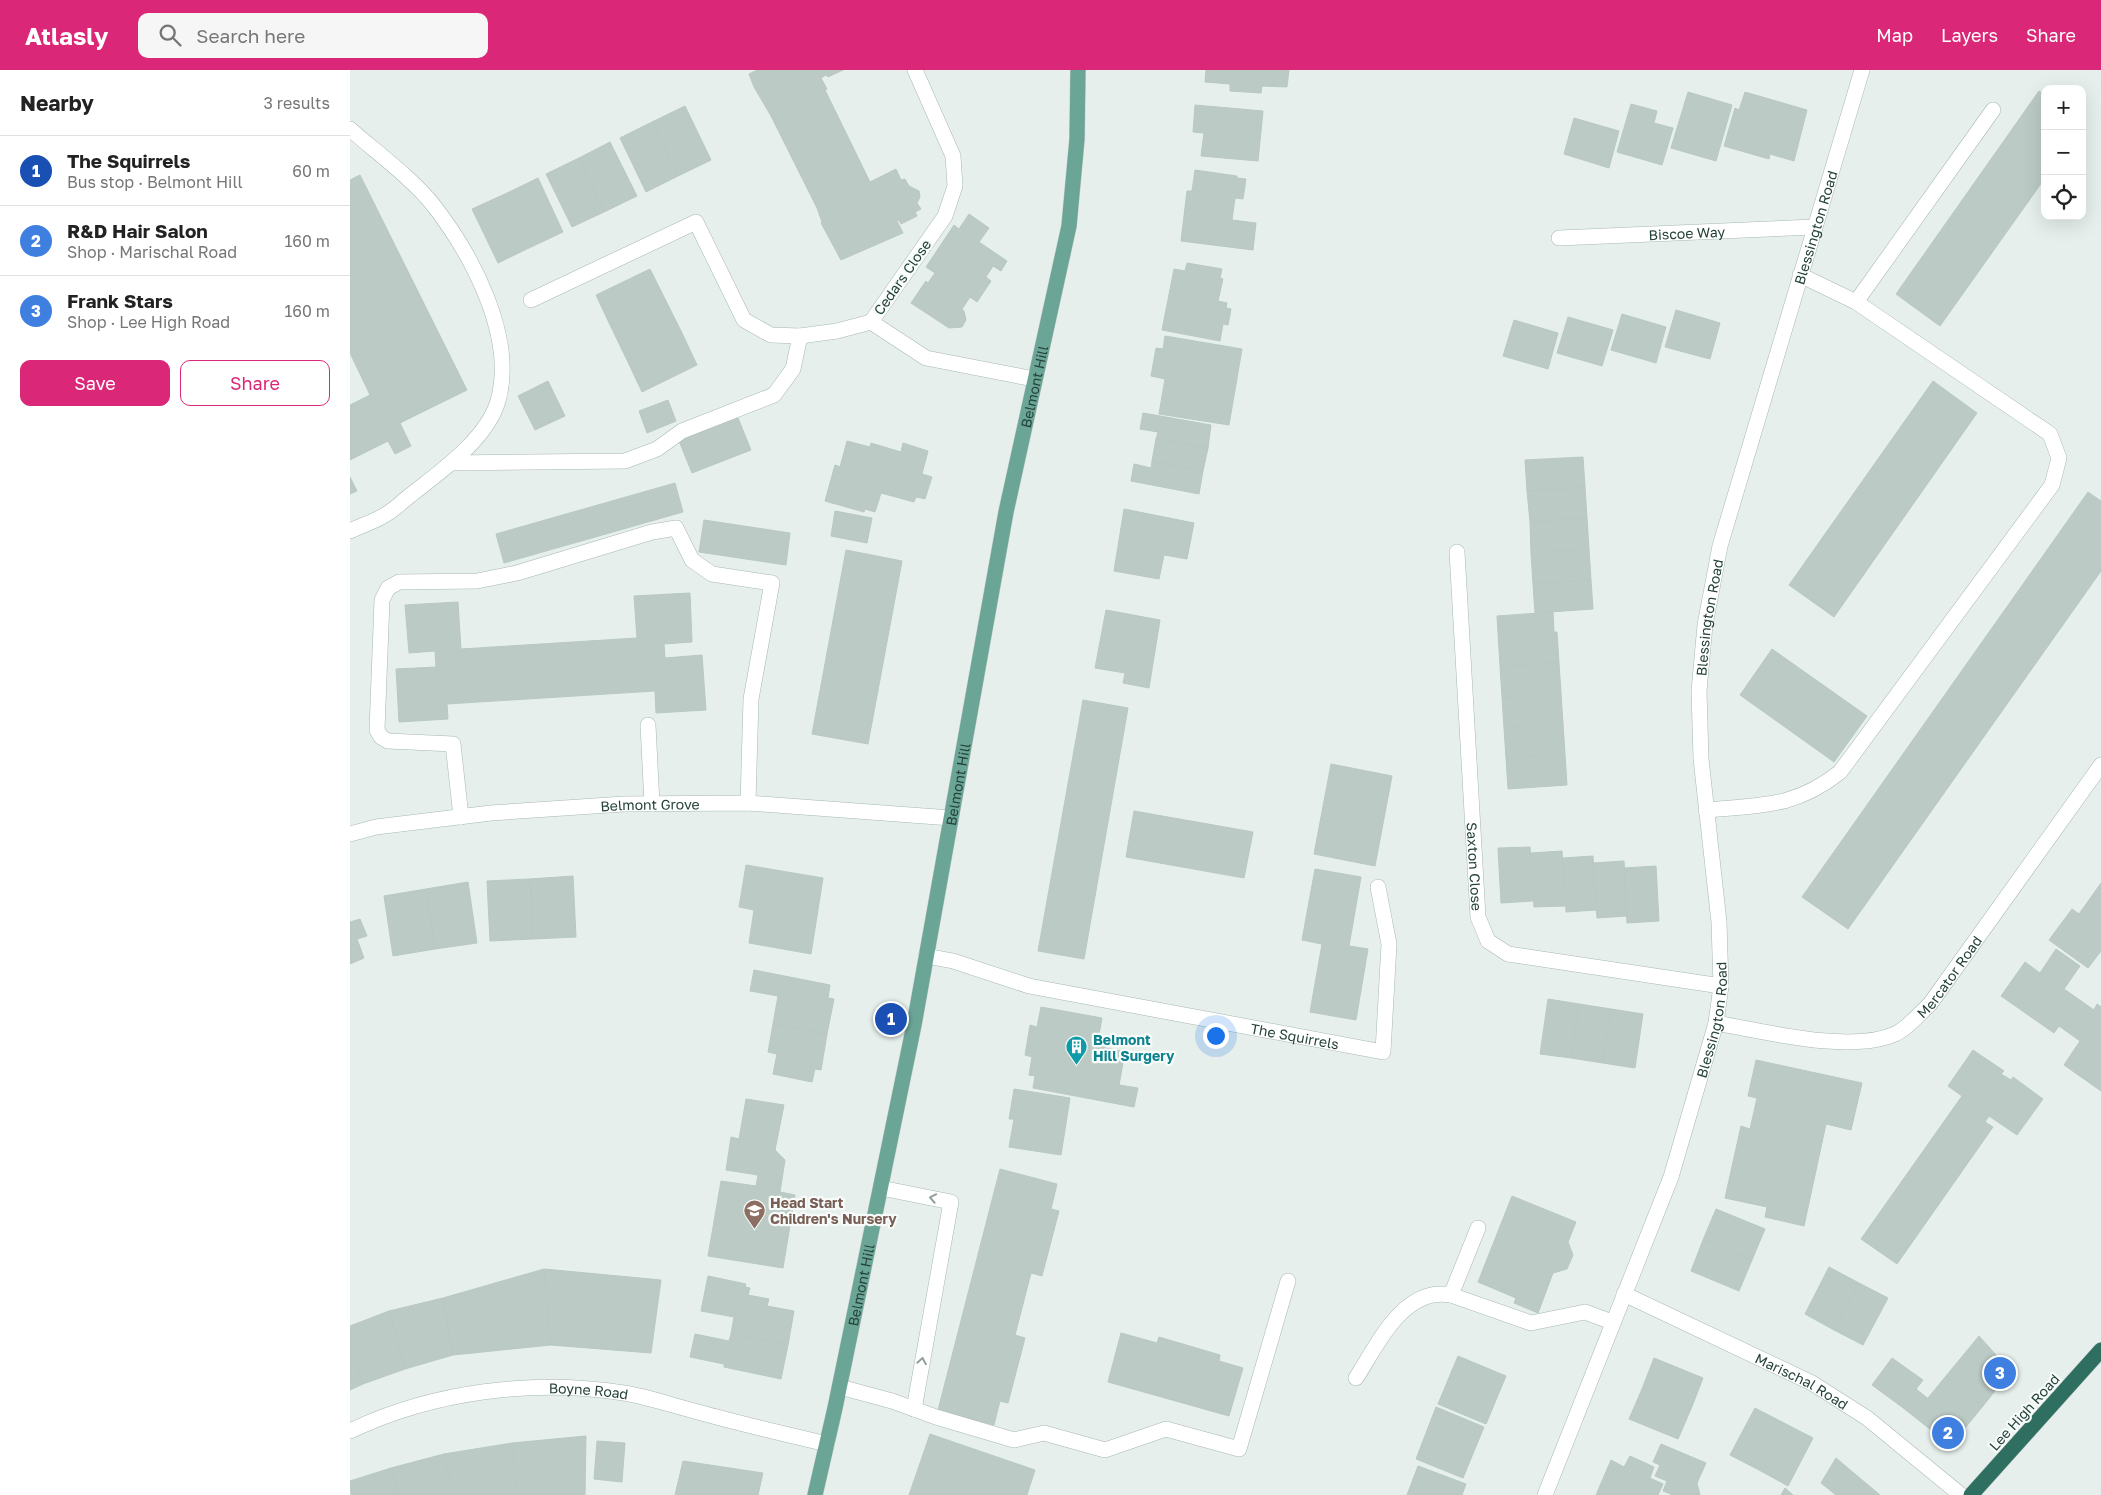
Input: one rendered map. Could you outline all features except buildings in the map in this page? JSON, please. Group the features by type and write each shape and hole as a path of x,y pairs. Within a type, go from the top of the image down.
{"highway":[{"name":"Lee High Road","path":"1971,1495 2101,1350"}],"main road":[{"name":"Belmont Hill","path":"815,1495 840,1386 914,1025 1006,512 1034,379 1054,304 1069,226 1077,139 1078,70"}],"street":[{"name":"Cedars Close","path":"915,70 953,156 955,186 945,216 870,322 926,358 1034,379"},
{"name":"Blessington Road","path":"1624,1294 1671,1178 1716,1023 1721,986 1719,922 1701,759 1699,690 1705,625 1720,546 1862,70"},
{"path":"1856,302 1993,110"},
{"path":"350,129 433,204 457,239 479,281 496,322 503,371 498,402 485,427 452,464 388,514 350,530"},
{"path":"531,300 696,222 744,320 770,335 800,336 837,331 870,322"},
{"name":"Biscoe Way","path":"1559,238 1814,227"},
{"path":"1706,810 1796,799 1821,788 1840,772 2052,486 2059,458 2050,434 1856,302 1800,274"},
{"path":"452,464 625,461 657,449 682,431 774,396 793,369 800,336"},
{"path":"460,817 453,744 388,741 381,737 377,730 382,600 388,588 399,582 478,581 517,573 652,532 676,528 692,560 712,574 772,583 751,699 748,803"},
{"name":"Saxton Close","path":"1457,552 1478,917 1488,941 1508,954 1721,986"},
{"path":"648,725 652,804"},
{"name":"Mercator Road","path":"1716,1023 1822,1040 1861,1042 1895,1034 1930,1004 2101,765"},
{"name":"Belmont Grove","path":"350,834 376,827 460,817 624,804 748,803 951,818"},
{"name":"The Squirrels","path":"926,956 953,961 1029,986 1384,1052 1389,944 1378,887"},
{"path":"881,1188 951,1202 914,1409"},
{"path":"1451,1295 1478,1228"},
{"path":"840,1386 1014,1440 1044,1433 1105,1450 1166,1429 1239,1449 1288,1281"},
{"path":"1356,1378 1395,1318 1411,1304 1427,1296 1440,1293 1451,1295 1531,1323 1585,1312 1612,1322"},
{"path":"1545,1495 1579,1413 1624,1294"},
{"name":"Marischal Road","path":"1624,1294 1812,1383 1867,1418 1961,1495"},
{"name":"Boyne Road","path":"350,1431 422,1403 489,1391 562,1387 626,1393 827,1444"}],"place":[{"name":"The Squirrels","path":"891,1019"},
{"name":"Belmont Hill Surgery","path":"1077,1066"},
{"name":"Head Start Children's Nursery","path":"754,1229"},
{"name":"Frank Stars","path":"2000,1373"},
{"name":"R&D Hair Salon","path":"1948,1433"}]}
